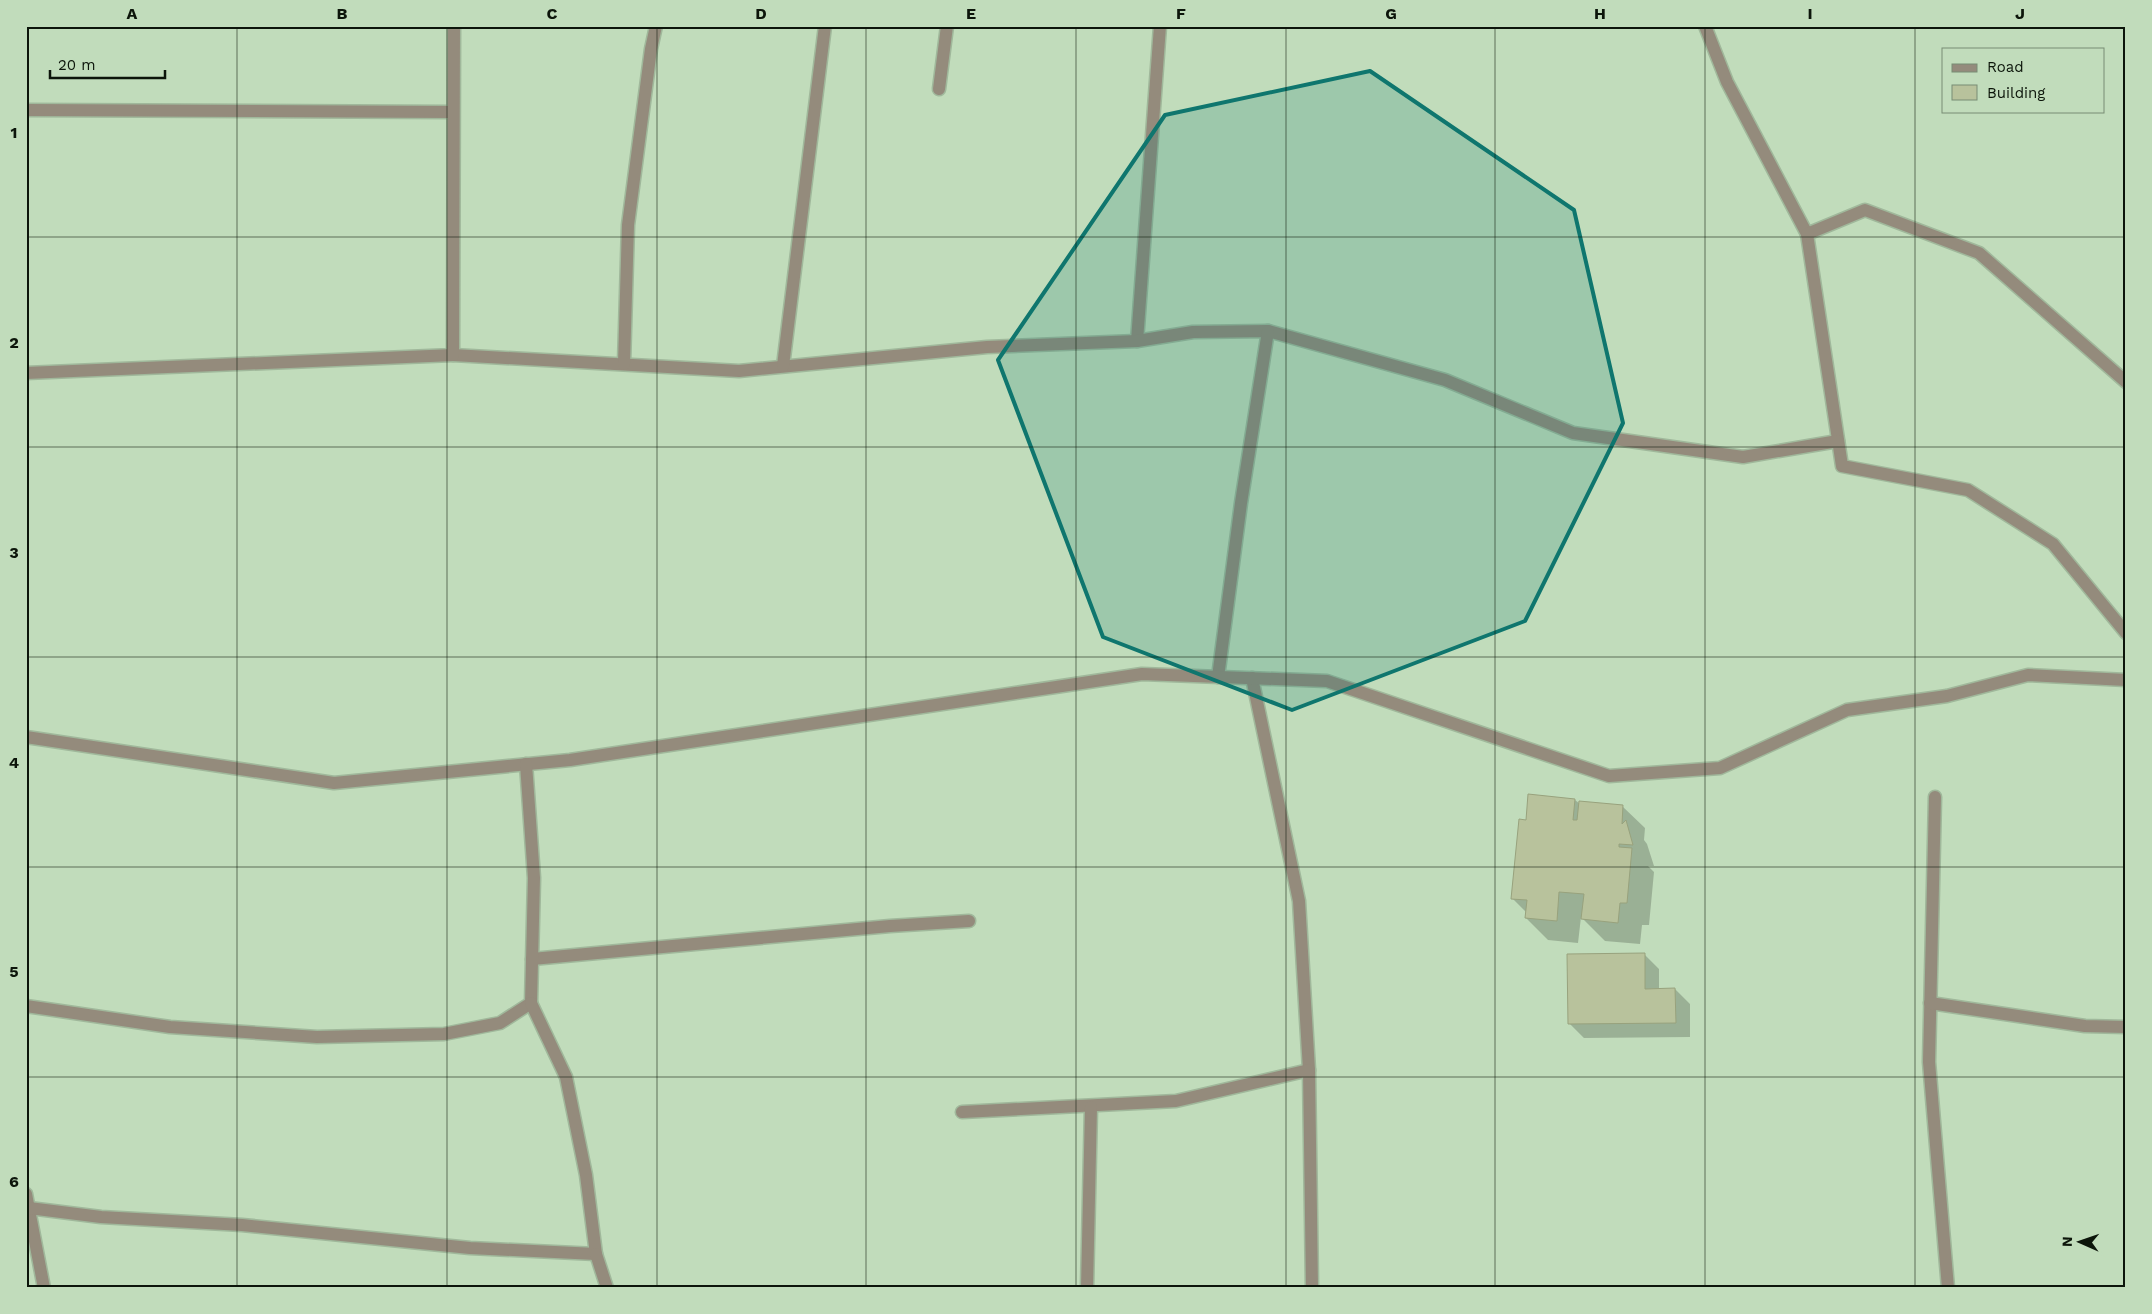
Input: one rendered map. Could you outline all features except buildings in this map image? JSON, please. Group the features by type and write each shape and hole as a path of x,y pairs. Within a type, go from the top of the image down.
{"street":[{"path":"453,355 454,26"},
{"path":"624,364 628,225 650,49 656,26"},
{"path":"783,366 825,26"},
{"path":"939,89 947,26"},
{"path":"1137,341 1160,26"},
{"path":"1705,26 1727,82 1807,234 1842,466 1968,490 2053,544 2126,632"},
{"path":"26,110 453,112"},
{"path":"1807,234 1865,210 1979,253 2126,382"},
{"path":"1218,677 1240,503 1268,331"},
{"path":"26,373 453,355 739,371 987,347 1137,341 1193,332 1268,331 1446,380 1573,433 1744,457 1838,441"},
{"path":"26,737 334,783 579,758 1142,674 1327,681 1609,776 1720,768 1847,710 1947,696 2028,675 2126,680"},
{"path":"1252,678 1299,901 1309,1070 1312,1288"},
{"path":"526,764 534,878 531,1003 566,1077 586,1175 596,1254 607,1288"},
{"path":"1935,797 1929,1062 1948,1288"},
{"path":"532,959 890,926 969,922"},
{"path":"26,1006 170,1027 317,1037 444,1034 500,1023 531,1003"},
{"path":"1930,1003 2086,1026 2126,1027"},
{"path":"962,1112 1091,1107 1176,1101 1309,1070"},
{"path":"1087,1288 1091,1107"},
{"path":"26,1194 44,1288"},
{"path":"29,1208 101,1217 242,1225 470,1248 596,1254"}],"highlighted area":[{"path":"1370,71 1574,210 1623,423 1525,621 1292,710 1103,637 998,360 1165,115"}]}
